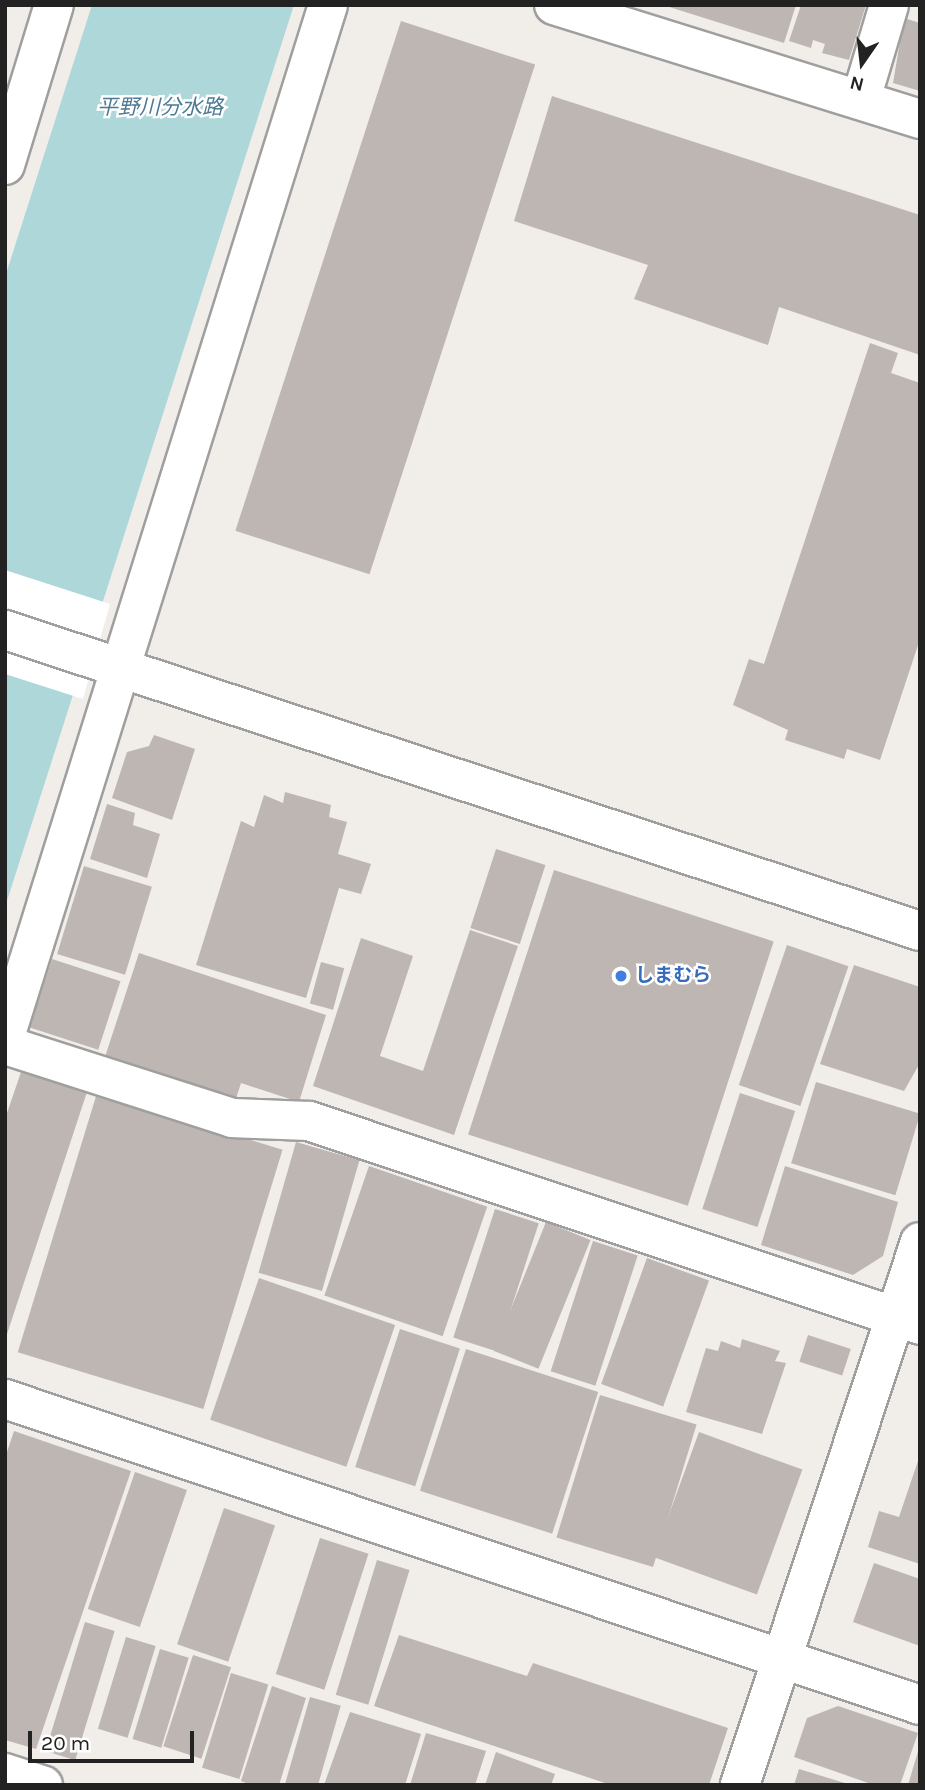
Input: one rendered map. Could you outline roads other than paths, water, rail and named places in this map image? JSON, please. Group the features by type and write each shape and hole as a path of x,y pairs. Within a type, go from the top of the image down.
{"street":[{"path":"5,165 54,5"},
{"path":"5,1037 108,664 328,5"},
{"path":"554,5 920,119"},
{"path":"861,99 889,5"},
{"path":"5,630 920,931"},
{"path":"5,1045 232,1118 309,1121 908,1321"},
{"path":"740,1785 779,1662 908,1321 920,1242"},
{"path":"5,1399 779,1662 920,1705"},
{"path":"5,1773 43,1785"}],"water":[{"name":"平野川分水路","path":"92,5 294,5 5,907 5,277"}],"place":[{"name":"しまむら","path":"621,976"}]}
